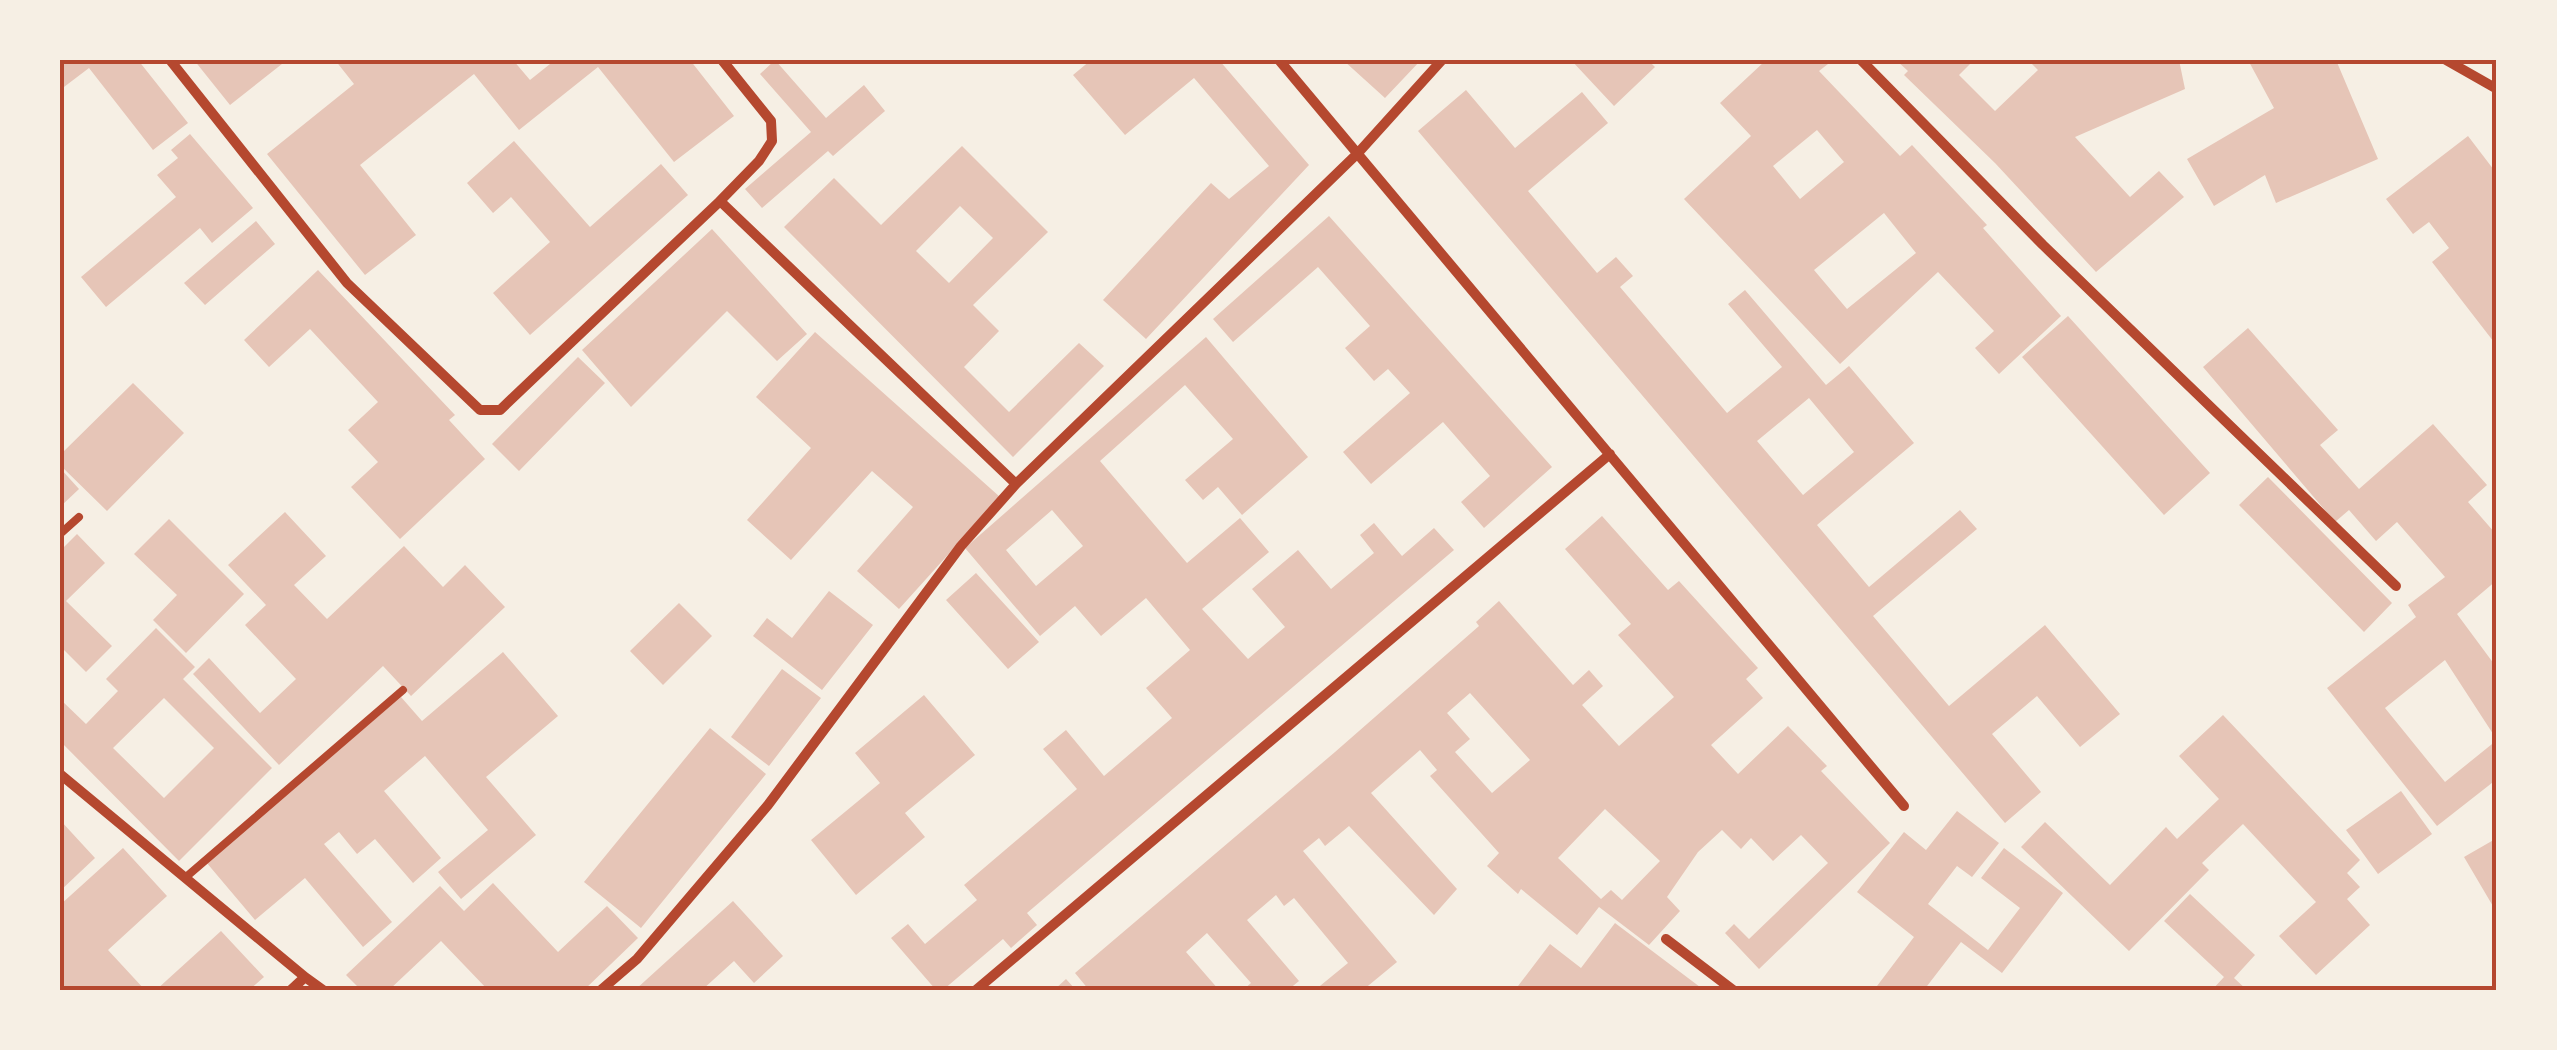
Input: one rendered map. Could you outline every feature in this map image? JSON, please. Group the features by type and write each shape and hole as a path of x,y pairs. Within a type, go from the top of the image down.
{"street":[{"path":"170,60 347,282 480,410 500,410 720,200 772,142 771,122 722,60"},
{"path":"1279,60 1904,806"},
{"path":"602,990 638,959 768,804 961,546 1016,484 1358,153 1442,60"},
{"path":"1861,60 2043,245 2396,586"},
{"path":"2446,60 2497,89"},
{"path":"720,200 1016,484"},
{"path":"976,990 1610,454"},
{"path":"60,774 323,990"},
{"path":"1666,939 1733,990"},
{"path":"291,990 304,978"}],"lane":[{"path":"60,534 79,517"},
{"path":"186,877 403,690"}],"building":[{"path":"60,60 138,60 188,123 153,150 89,68 60,90"},
{"path":"194,60 287,60 230,105"},
{"path":"335,60 513,60 530,80 555,60 690,60 734,116 674,162 598,67 519,130 474,74 360,165 416,235 365,275 267,154 354,84"},
{"path":"775,60 826,118 864,85 885,111 833,156 828,151 762,208 745,189 811,132 760,74"},
{"path":"1091,60 1219,60 1309,165 1146,339 1103,300 1211,183 1229,199 1269,166 1194,78 1125,135 1073,75"},
{"path":"1343,60 1421,60 1385,98"},
{"path":"1571,60 1648,60 1655,67 1614,106"},
{"path":"1824,60 1828,64 1819,71 1900,156 1912,145 1987,225 1983,228 2061,316 1999,374 1975,348 1994,331 1938,272 1840,364 1684,199 1751,136 1720,103 1764,62","holes":["1817,130 1844,162 1800,199 1773,166","1884,213 1916,253 1847,309 1814,270"]},
{"path":"1896,60 1974,60 1959,75 1995,111 2038,70 2028,60 2179,60 2185,89 2075,137 2130,197 2159,171 2184,197 2096,272 1995,163 1904,75 1908,71"},
{"path":"2248,60 2336,60 2378,159 2276,203 2265,175 2214,206 2187,159 2274,108"},
{"path":"1466,90 1515,148 1582,92 1608,123 1528,191 1597,273 1616,257 1633,276 1620,287 1727,413 1782,367 1728,304 1745,290 1826,385 1849,366 1914,443 1817,525 1869,587 1960,510 1977,529 1873,616 1949,706 2045,625 2120,714 2080,747 2037,696 1992,734 2041,792 2005,823 1418,131","holes":["1809,398 1854,452 1803,495 1757,441"]},
{"path":"190,134 253,208 212,243 200,228 106,307 81,277 176,197 157,175 178,158 171,150"},
{"path":"2468,136 2497,174 2497,346 2432,262 2449,248 2429,222 2413,234 2386,199"},
{"path":"514,141 590,227 661,164 688,195 530,335 493,293 550,242 511,197 493,213 467,183"},
{"path":"962,146 1048,232 973,305 999,331 964,367 1009,412 1079,343 1104,366 1013,457 784,227 834,178 881,225","holes":["960,206 993,238 949,283 916,251"]},
{"path":"1329,216 1552,467 1484,528 1461,502 1490,476 1443,422 1371,484 1343,452 1410,393 1388,369 1374,381 1345,348 1370,326 1318,267 1233,342 1213,319"},
{"path":"256,221 275,244 205,305 184,283"},
{"path":"712,229 807,334 777,361 727,311 631,407 582,350"},
{"path":"318,270 455,415 449,420 485,459 400,539 351,487 378,462 348,430 378,402 310,329 269,367 244,340"},
{"path":"2068,316 2210,473 2164,515 2022,357"},
{"path":"2248,328 2338,430 2320,445 2359,489 2433,424 2487,485 2468,502 2497,531 2497,580 2457,614 2497,668 2497,740 2497,779 2437,826 2327,688 2416,617 2408,605 2445,577 2397,522 2376,541 2349,510 2335,522 2203,367","holes":["2445,660 2497,740 2445,782 2385,708"]},
{"path":"815,332 1000,497 899,609 857,571 913,507 872,471 791,560 747,520 811,448 756,397"},
{"path":"1206,337 1308,457 1242,515 1218,487 1203,500 1185,480 1233,439 1185,385 1100,461 1187,563 1240,518 1269,552 1202,609 1248,659 1285,627 1252,589 1298,550 1331,589 1374,553 1360,535 1374,523 1402,556 1434,528 1454,550 1027,913 1037,925 1011,948 1003,939 943,990 936,990 891,938 908,924 925,944 977,900 964,885 1077,789 1043,749 1066,730 1104,776 1172,718 1146,688 1190,650 1146,598 1101,636 1075,606 1040,636 965,548","holes":["1052,510 1083,546 1036,586 1006,550"]},
{"path":"578,357 605,383 519,471 492,444"},
{"path":"133,383 184,433 107,511 60,465 60,455"},
{"path":"60,468 79,489 60,507"},
{"path":"2268,477 2392,603 2364,632 2239,505"},
{"path":"285,512 326,556 294,585 327,619 404,546 443,587 465,565 505,607 411,696 383,666 279,765 193,674 209,658 260,713 296,679 245,625 266,605 228,565"},
{"path":"1602,516 1668,590 1679,581 1758,668 1746,679 1763,698 1711,745 1738,774 1788,726 1827,766 1821,771 1890,843 1759,969 1725,933 1734,924 1749,939 1828,863 1801,835 1773,861 1751,838 1741,849 1722,830 1698,852 1667,897 1680,911 1649,945 1599,907 1577,935 1521,889 1518,894 1487,866 1499,853 1430,776 1437,770 1420,750 1371,793 1457,889 1434,915 1349,826 1325,846 1319,838 1303,851 1397,962 1363,990 1315,990 1348,963 1294,898 1284,906 1276,895 1247,920 1299,981 1288,990 1243,990 1251,983 1207,933 1186,952 1219,990 1089,990 1075,973 1479,626 1476,622 1499,601 1573,685 1589,670 1603,686 1582,705 1619,746 1674,697 1618,635 1631,624 1565,549","holes":["1470,693 1530,760 1492,793 1455,752 1470,739 1447,713","1605,809 1660,861 1622,900 1611,890 1601,899 1558,858"]},
{"path":"169,519 244,594 186,653 153,620 177,595 134,554"},
{"path":"77,534 105,563 66,601 112,646 86,672 60,646 60,551"},
{"path":"976,573 1039,642 1008,669 946,600"},
{"path":"829,591 873,625 822,690 753,636 767,618 792,638"},
{"path":"679,603 712,636 663,685 630,651"},
{"path":"156,628 195,667 183,679 272,768 179,861 60,741 60,699 86,724 118,691 106,679","holes":["164,698 214,748 164,798 113,748"]},
{"path":"503,652 558,716 486,777 536,835 461,899 438,872 488,830 425,756 384,791 441,858 413,883 375,839 357,854 339,832 324,844 392,922 363,947 305,878 255,920 206,862 401,697 422,721"},
{"path":"782,669 821,698 769,766 731,737"},
{"path":"924,695 975,755 905,813 925,837 856,895 811,840 880,783 855,753"},
{"path":"2223,715 2360,860 2347,873 2360,887 2347,899 2370,925 2316,975 2279,936 2316,902 2243,824 2202,863 2209,870 2129,951 2021,847 2045,822 2110,885 2166,827 2177,839 2219,799 2179,756"},
{"path":"710,728 766,774 641,928 584,882"},
{"path":"2401,791 2432,834 2378,874 2346,830"},
{"path":"1957,811 1999,843 1972,877 1957,866 1928,904 1988,950 2020,908 1981,878 2004,848 2063,893 2002,973 1961,942 1924,990 1874,990 1914,937 1857,892 1904,832 1926,850"},
{"path":"60,820 95,858 60,891"},
{"path":"2497,838 2497,913 2464,857"},
{"path":"123,848 167,896 108,950 145,990 63,990 60,905"},
{"path":"493,883 558,952 607,906 638,938 584,990 488,990 441,941 389,990 361,990 346,975 440,886 464,911"},
{"path":"2190,894 2255,955 2234,978 2247,990 2212,990 2224,977 2164,921"},
{"path":"733,901 783,956 754,983 734,961 702,990 635,990"},
{"path":"1615,923 1704,990 1515,990 1550,944 1581,968"},
{"path":"221,931 264,977 249,990 156,990"},
{"path":"1066,979 1076,990 1054,990"}]}
